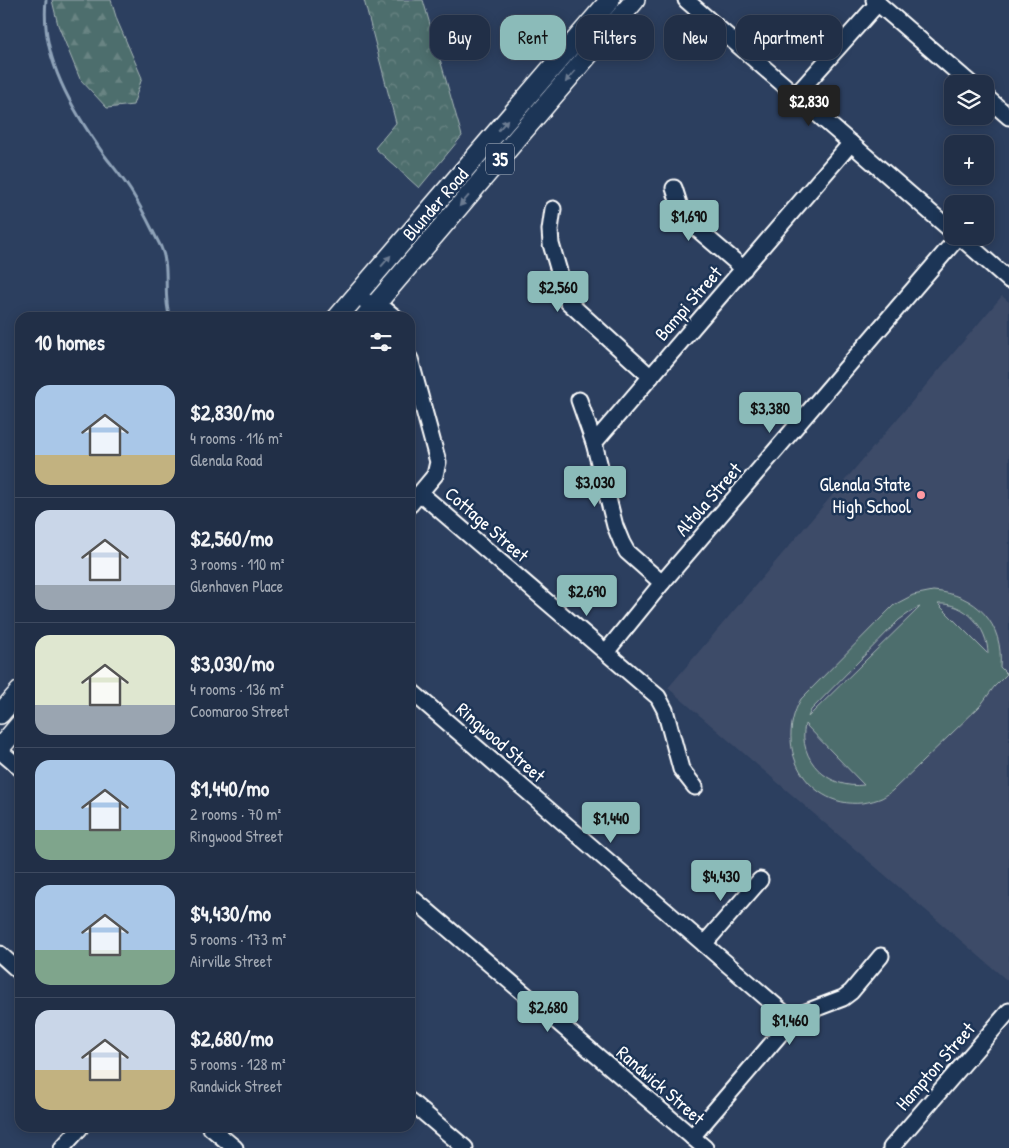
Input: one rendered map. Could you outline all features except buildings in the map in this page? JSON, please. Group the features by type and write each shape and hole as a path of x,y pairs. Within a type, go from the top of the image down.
{"main road":[{"name":"Blunder Road","path":"342,312 610,0"},
{"name":"Blunder Road","path":"369,311 635,0"},
{"path":"0,714 15,697"},
{"path":"0,749 15,730"}],"street":[{"path":"686,0 944,224"},
{"path":"796,95 876,2 961,75"},
{"path":"994,104 1009,117"},
{"name":"Bampi Street","path":"594,443 851,143"},
{"path":"674,188 681,210 690,223 744,269"},
{"path":"553,209 550,230 551,244 568,302 651,377"},
{"name":"Altola Street","path":"606,652 662,583 951,245"},
{"path":"969,245 1009,280"},
{"path":"354,298 369,311"},
{"path":"415,377 438,462 435,475 415,500"},
{"path":"579,400 594,443 615,526 622,543 627,552 662,583"},
{"name":"Cottage Street","path":"420,494 658,697 664,710 681,769 695,787"},
{"name":"Ringwood Street","path":"415,694 792,1020"},
{"path":"0,749 15,763"},
{"path":"704,944 760,880"},
{"name":"Randwick Street","path":"415,900 705,1148"},
{"path":"0,954 15,968"},
{"path":"692,1137 792,1020 843,998 851,992 881,956"},
{"name":"Hampton Street","path":"892,1148 1009,1010"},
{"path":"415,1105 464,1148"},
{"path":"62,1148 76,1132"},
{"path":"216,1132 235,1148"}],"shaded area":[{"name":"Glenala State High School","path":"1002,296 1009,302 1009,982 668,688"}],"green space":[{"path":"52,0 111,0 117,20 142,78 133,105 107,108 80,79 58,25"},
{"path":"364,0 423,0 430,24 430,60 440,60 462,136 419,188 375,148 396,123"},
{"path":"933,591 949,593 975,605 985,614 992,625 1000,652 1000,667 1007,674 994,687 980,706 884,797 857,803 837,801 819,792 805,778 796,761 791,741 793,720 801,699 894,605 913,595","holes":["938,604 957,607 973,618 984,635 988,654","920,607 808,717 811,710 899,620","805,724 864,785 839,783 818,770 806,749 804,737"]}],"waterway":[{"path":"46,0 48,43 61,83 81,121 131,191 161,247 166,264 169,312"}],"place":[{"name":"Glenala State High School","path":"921,495"}]}
